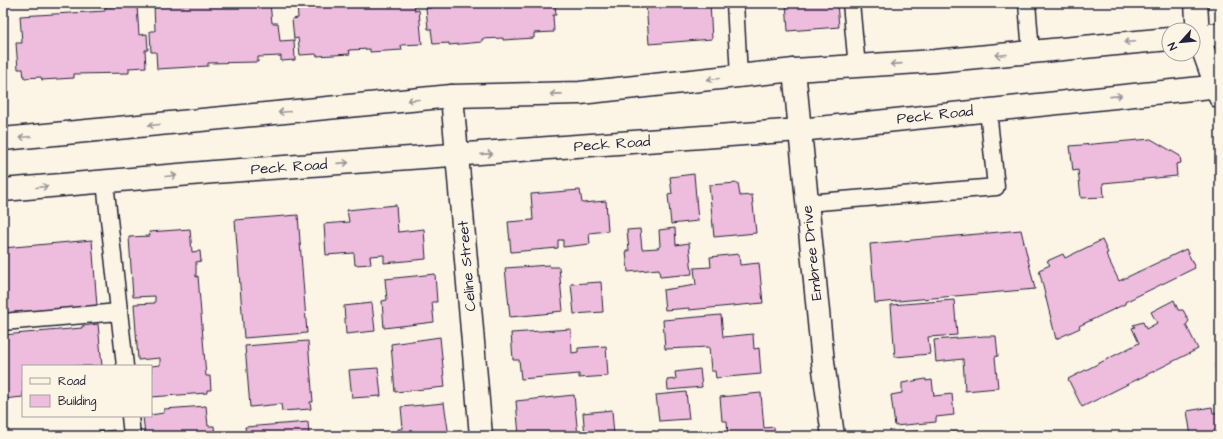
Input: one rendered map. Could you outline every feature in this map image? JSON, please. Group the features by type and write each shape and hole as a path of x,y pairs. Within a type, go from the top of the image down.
{"main road":[{"path":"1196,3 1196,22"},
{"path":"1201,36 1220,34"},
{"path":"3,139 452,96 580,93 794,70 857,67 1161,40"},
{"path":"1201,48 1219,89"},
{"name":"Embree Drive","path":"794,70 823,362 833,436"},
{"name":"Peck Road","path":"3,190 214,172 457,156 800,130 988,110 1219,89"},
{"name":"Celine Street","path":"452,96 482,436"}],"lane":[{"path":"735,3 739,76"},
{"path":"851,3 857,67"},
{"path":"1028,3 1031,52"},
{"path":"807,203 996,187 988,110"},
{"path":"105,182 125,365"},
{"path":"3,322 119,312"},
{"path":"130,417 132,436"}],"building":[{"path":"270,3 272,23 278,23 280,41 294,40 295,60 281,61 281,56 258,57 258,62 208,63 208,66 157,69 156,52 151,52 150,31 155,31 154,4"},
{"path":"297,3 414,3 415,11 419,10 422,44 401,45 402,50 370,52 370,49 349,50 350,54 317,56 316,54 300,55 298,38 294,39 292,19 298,18"},
{"path":"431,3 555,3 556,15 553,15 554,32 534,33 534,38 503,40 503,38 482,39 482,42 449,45 449,43 433,44 431,29 428,29 426,8 431,8"},
{"path":"646,3 710,3 712,39 649,44"},
{"path":"786,3 837,3 839,27 788,31"},
{"path":"137,5 139,35 147,34 148,50 145,50 146,67 129,68 129,73 74,74 74,78 42,80 41,77 24,78 23,69 18,69 16,43 22,43 20,16 105,11 105,7"},
{"path":"1151,139 1180,156 1181,163 1176,164 1177,176 1103,183 1104,197 1081,198 1078,170 1073,171 1070,146"},
{"path":"694,174 698,221 671,224 668,195 672,194 670,177"},
{"path":"738,183 740,196 752,195 756,233 714,237 709,185"},
{"path":"580,190 582,203 606,201 608,231 589,233 590,244 563,247 563,240 558,240 558,248 511,252 508,222 533,220 531,194"},
{"path":"396,205 398,232 424,229 426,259 384,263 384,255 370,256 371,264 355,265 354,253 326,255 324,224 349,222 347,210"},
{"path":"298,215 307,333 244,338 235,220"},
{"path":"675,228 676,245 689,243 692,274 660,277 659,269 628,272 626,251 629,251 627,230 640,229 642,249 658,248 660,246 659,230"},
{"path":"190,229 192,252 200,251 201,261 196,262 196,277 198,276 206,376 210,376 211,390 207,390 207,393 152,397 152,366 160,365 160,358 138,360 134,304 155,303 155,296 133,297 129,237 150,236 149,232"},
{"path":"1021,230 1035,289 875,303 870,244"},
{"path":"92,240 97,306 3,313 3,248"},
{"path":"1102,240 1108,253 1106,254 1119,281 1186,249 1195,268 1125,302 1125,304 1056,339 1039,270 1050,265 1047,261 1063,254 1065,258"},
{"path":"739,254 740,265 759,263 763,303 689,310 689,308 665,310 663,290 696,285 694,268 711,267 710,257"},
{"path":"549,265 550,267 559,267 563,311 510,317 505,268"},
{"path":"435,274 437,302 432,302 434,322 384,328 382,301 387,300 385,279"},
{"path":"601,282 603,312 574,314 571,284"},
{"path":"954,300 957,335 928,337 930,354 895,357 891,305"},
{"path":"1174,300 1178,310 1183,310 1189,321 1186,325 1198,349 1082,407 1068,379 1139,343 1132,328 1135,327 1133,325 1143,322 1146,329 1157,323 1151,312"},
{"path":"372,303 375,331 346,334 344,306"},
{"path":"721,315 723,337 753,334 754,349 759,348 761,374 716,378 715,371 711,371 709,347 665,349 663,320"},
{"path":"98,324 102,365 22,365 22,397 3,399 3,335 82,328 82,326"},
{"path":"571,329 572,353 578,352 578,348 606,346 608,376 579,378 579,374 521,379 519,360 513,360 511,333"},
{"path":"996,336 998,356 995,357 998,388 965,391 963,359 936,362 934,340"},
{"path":"440,337 445,387 395,392 391,344"},
{"path":"308,341 313,402 310,402 311,409 282,411 281,404 250,407 245,346"},
{"path":"1220,363 1220,402 1218,402 1215,364"},
{"path":"378,368 381,396 352,398 349,370"},
{"path":"700,369 702,387 668,390 667,380 676,379 675,372"},
{"path":"926,379 926,381 932,380 934,396 952,394 954,415 936,417 936,422 895,426 891,395 902,393 902,383"},
{"path":"686,392 689,419 659,421 656,395"},
{"path":"761,393 764,428 774,427 775,436 728,436 727,421 722,421 720,397"},
{"path":"574,395 578,436 519,436 516,401"},
{"path":"444,403 449,436 398,436 398,429 403,429 401,407"},
{"path":"206,406 208,426 214,426 215,436 145,436 143,417 152,417 152,415 164,413 164,409"},
{"path":"1212,407 1213,413 1220,412 1220,434 1191,436 1187,411"},
{"path":"612,410 614,436 585,436 583,413"},
{"path":"308,422 309,436 246,436 245,427"},
{"path":"114,430 115,436 89,436 89,433"},
{"path":"920,431 920,435 966,431 966,436 897,436 896,433"},
{"path":"384,432 384,436 355,436 355,434"}]}
